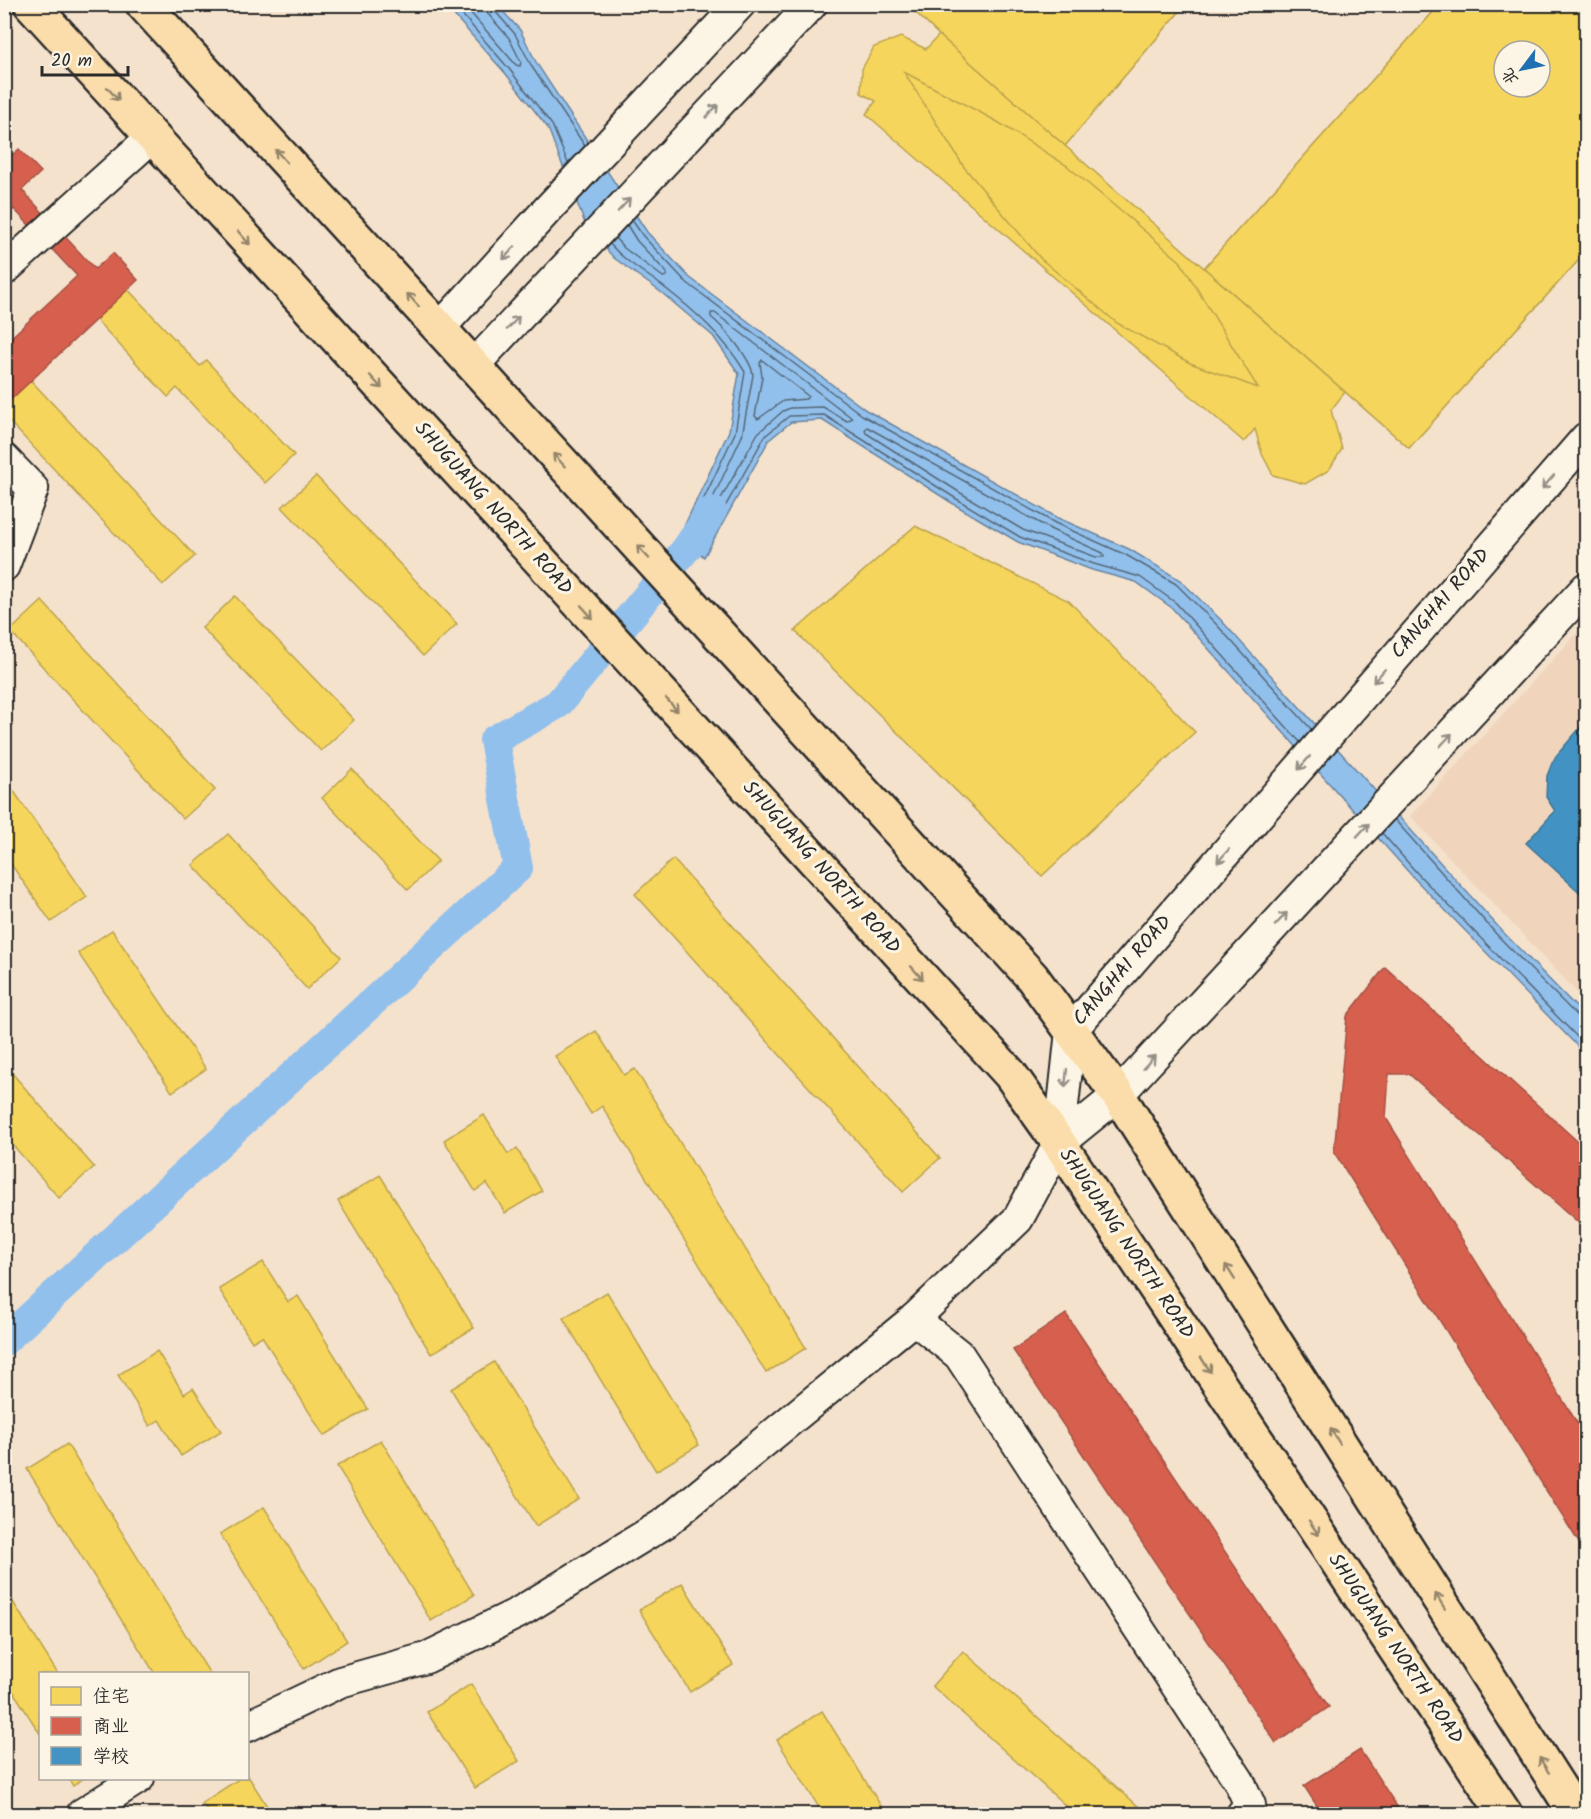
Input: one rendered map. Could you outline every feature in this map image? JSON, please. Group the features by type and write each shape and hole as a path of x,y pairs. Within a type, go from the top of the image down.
{"main road":[{"name":"SHUGUANG NORTH ROAD","path":"31,4 1010,1074 1059,1143 1505,1815"},
{"path":"143,4 1032,977 1118,1095 1576,1815"}],"street":[{"path":"440,329 548,209 636,118 740,4"},
{"path":"473,366 812,4"},
{"path":"4,270 152,137"},
{"name":"CANGHAI ROAD","path":"1059,1143 1071,1031 1587,438"},
{"path":"4,459 33,489 4,566"},
{"path":"249,1726 340,1682 426,1658 518,1613 665,1523 914,1319 1018,1219 1059,1143 1118,1095 1587,588"},
{"path":"914,1319 959,1355 966,1365 1239,1780 1250,1805 1242,1815"},
{"path":"82,1815 137,1780"}],"shaded area":[{"path":"1586,623 1586,1002 1410,816"}],"water":[{"path":"445,5 497,5 520,30 537,64 647,232 689,277 866,410 1058,518 1129,549 1180,580 1220,619 1503,932 1586,1017 1586,1055 1413,877 1172,608 1136,582 1092,570 1018,542 822,420 791,422 769,440 704,557 680,535 729,431 739,374 713,336 662,293 614,258 586,226 548,128 506,74"}],"building: 住宅":[{"path":"907,4 1186,4 1065,146"},
{"path":"907,4 1186,4 1065,146"},
{"path":"1428,4 1586,4 1586,252 1409,448 1204,268 1435,10"},
{"path":"1428,4 1586,4 1586,252 1409,448 1204,268 1435,10"},
{"path":"939,35 1345,392 1331,410 1342,449 1329,470 1305,484 1273,475 1262,454 1255,429 1244,442 866,114 876,101 861,93 862,69 874,47 901,37 926,49"},
{"path":"904,72 996,121 1066,165 1180,261 1258,388 1190,363 1117,323 1041,259 964,167"},
{"path":"4,145 30,172 4,195"},
{"path":"105,265 200,366 206,360 294,455 265,483 177,388 168,397 73,295"},
{"path":"9,357 195,556 163,585 4,416 4,361"},
{"path":"316,476 457,624 423,656 282,507"},
{"path":"915,526 1069,601 1195,732 1042,876 795,631"},
{"path":"235,596 354,720 321,751 202,628"},
{"path":"42,601 215,790 183,819 10,631"},
{"path":"352,769 438,861 408,890 322,798"},
{"path":"4,777 87,897 51,922 4,854"},
{"path":"228,834 341,957 307,989 193,865"},
{"path":"673,859 940,1158 903,1192 635,894"},
{"path":"112,930 206,1069 172,1092 78,953"},
{"path":"596,1031 624,1075 635,1069 806,1348 766,1373 602,1106 591,1114 555,1056"},
{"path":"4,1064 94,1167 59,1198 4,1135"},
{"path":"484,1115 508,1154 517,1149 542,1191 505,1213 487,1183 475,1191 444,1140"},
{"path":"1397,1146 1498,1305 1454,1332 1354,1173"},
{"path":"380,1175 474,1328 431,1354 338,1201"},
{"path":"263,1262 288,1302 298,1296 368,1409 324,1436 262,1336 252,1342 219,1289"},
{"path":"607,1292 699,1445 656,1471 563,1318"},
{"path":"1063,1321 1136,1433 1093,1461 1020,1350"},
{"path":"157,1351 184,1394 193,1388 221,1431 181,1456 159,1420 150,1426 118,1375"},
{"path":"1533,1357 1586,1444 1586,1540 1490,1384"},
{"path":"494,1362 579,1499 536,1526 451,1389"},
{"path":"381,1440 474,1595 431,1621 337,1466"},
{"path":"67,1444 209,1672 154,1672 27,1469"},
{"path":"1172,1483 1321,1709 1277,1738 1128,1512"},
{"path":"264,1507 347,1641 304,1669 220,1534"},
{"path":"682,1583 733,1665 690,1692 639,1610"},
{"path":"8,1594 57,1672 39,1672 39,1732 4,1677 4,1596"},
{"path":"963,1651 1147,1814 1075,1814 932,1686"},
{"path":"471,1684 519,1761 475,1788 427,1712"},
{"path":"822,1711 886,1814 823,1814 777,1740"},
{"path":"1354,1757 1391,1814 1328,1814 1310,1786"},
{"path":"249,1778 272,1814 210,1814 202,1803 237,1780 249,1780"},
{"path":"69,1780 81,1780 73,1786"}],"building: 商业":[{"path":"19,149 41,172 22,190 95,269 113,253 138,280 4,406 4,344 77,276 14,209 4,219 4,162"},
{"path":"1385,967 1586,1149 1586,1229 1409,1074 1389,1074 1386,1118 1586,1437 1586,1554 1334,1152 1347,1016"},
{"path":"1066,1314 1329,1707 1276,1743 1013,1350"},
{"path":"1360,1750 1402,1814 1322,1814 1304,1786"}],"building: 学校":[{"path":"1586,721 1586,898 1526,843 1555,811 1546,797 1547,776 1552,763"}],"waterway":[{"path":"4,1341 518,868 494,740 558,704 686,549 712,511"}]}
